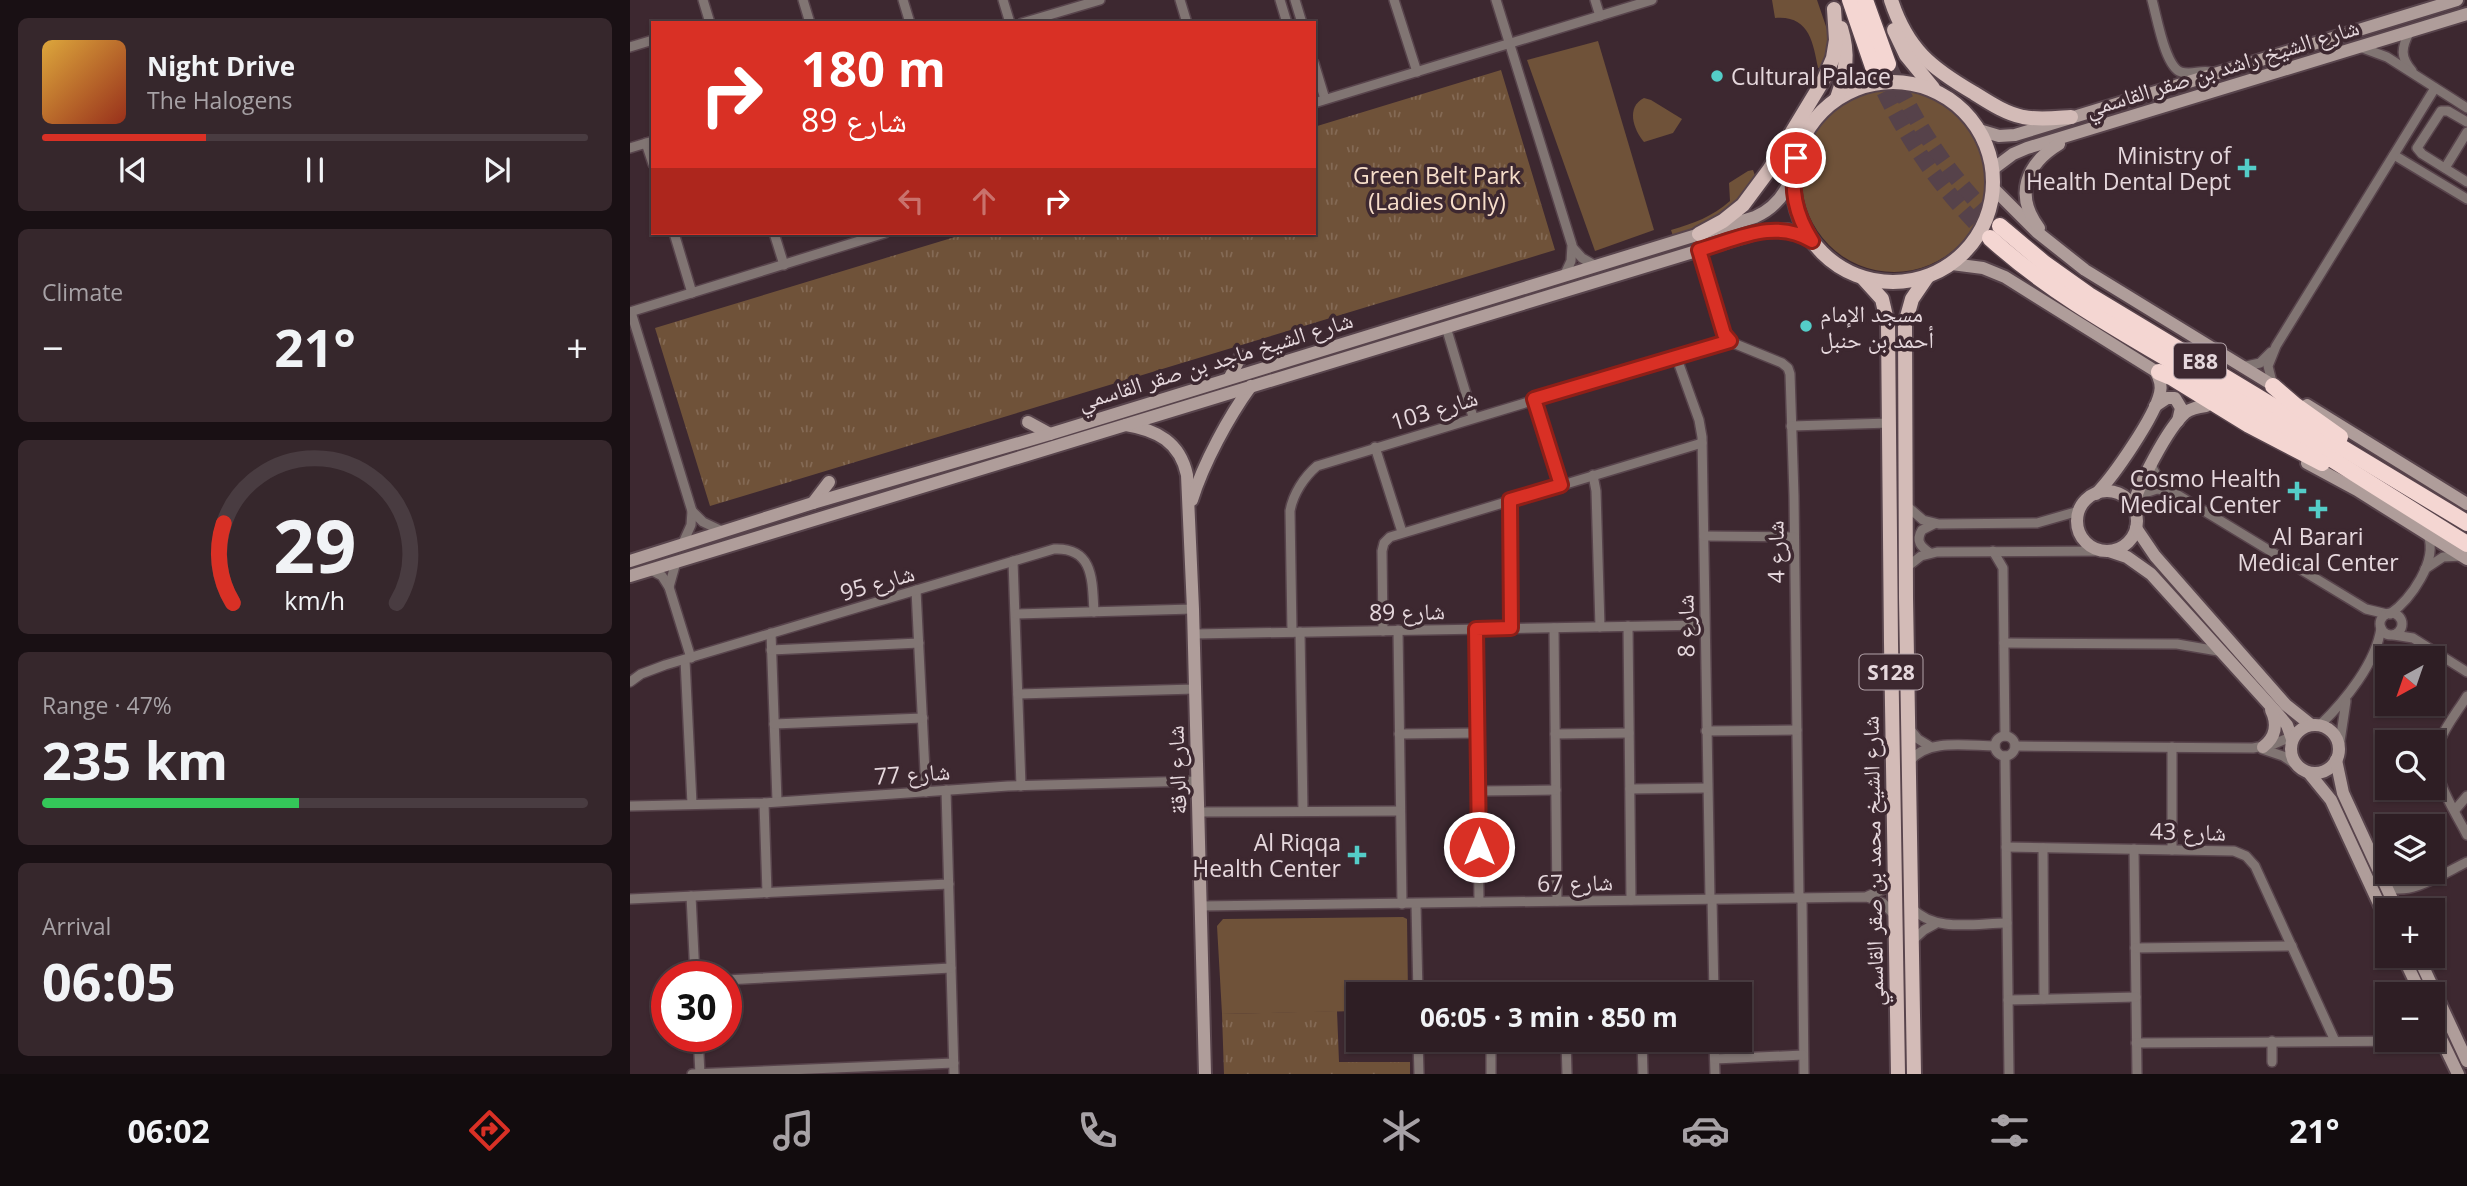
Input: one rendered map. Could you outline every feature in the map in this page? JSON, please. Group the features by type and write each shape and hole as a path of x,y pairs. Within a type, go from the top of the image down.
{"highway":[{"path":"1850,0 1881,67 1865,0"},
{"name":"E88","path":"2393,498 2060,294 2012,258 1995,232 2089,295 2407,486"},
{"path":"2156,370 2274,439 2393,498 2466,553"},
{"path":"2273,386 2407,486 2467,523"}],"main road":[{"path":"1883,0 1906,55 1937,92"},
{"path":"1891,0 1901,26 1915,49 1947,77 2018,116 2071,117"},
{"name":"شارع الشيخ راشد بن صقر القاسمي","path":"1979,130 2010,136 2457,0"},
{"path":"1833,4 1846,52 1845,77 1837,99"},
{"path":"1699,234 1723,221 1743,205 1769,170 1824,79 1833,58 1836,40 1833,4"},
{"name":"شارع الشيخ راشد بن صقر القاسمي","path":"1993,169 2020,151 2467,14"},
{"path":"2251,80 2252,72 2272,64 2277,55"},
{"path":"1896,82 1937,92 1961,108 1979,130 1988,149 1994,189 1987,218 1981,231 1963,254 1952,264 1927,277 1895,282 1863,278 1831,261 1812,241 1797,209 1793,187 1798,150 1807,130 1825,107 1856,89 1876,83 1896,82"},
{"path":"2052,245 2030,214 2026,198 2027,183 2032,168 2042,155 2078,134"},
{"name":"شارع الشيخ ماجد بن صقر القاسمي","path":"630,561 1755,217 1783,196 1793,172"},
{"path":"1994,189 2052,245 2104,282 2467,504"},
{"name":"شارع الشيخ ماجد بن صقر القاسمي","path":"630,576 1771,229 1788,230 1812,241"},
{"path":"1952,264 1983,268 2005,277 2156,370 2206,406 2466,553"},
{"name":"شارع الشيخ محمد بن صقر القاسمي","path":"1914,1074 1910,943 1905,324 1912,299 1927,277"},
{"name":"شارع الشيخ محمد بن صقر القاسمي","path":"1863,278 1878,293 1886,312 1890,423 1898,1074"},
{"path":"1446,327 1454,320 1483,309 1484,303 1481,299"},
{"path":"1230,377 1241,356"},
{"path":"2156,370 2161,386 2155,406 2117,468 2079,511 2077,519 2080,534 2090,546 2127,557 2144,567 2282,719 2293,737"},
{"name":"شارع الرقة","path":"1190,507 1201,477 1232,416 1251,386"},
{"path":"2155,406 2167,398 2175,398 2181,408 2178,422"},
{"path":"2106,551 2122,547 2136,528 2135,502 2151,466 2178,422 2190,410 2206,406"},
{"path":"1028,422 1050,434"},
{"name":"شارع الرقة","path":"1122,425 1156,433 1173,445 1186,468 1190,507 1194,634 1205,1074"},
{"path":"991,465 987,462 988,457 1003,452 1010,444"},
{"path":"813,503 828,482"},
{"path":"2096,494 2114,492 2135,502"},
{"path":"2136,528 2155,556 2291,711 2333,733 2343,793 2391,898"},
{"path":"1891,589 1895,582 1901,582 1906,598"},
{"path":"2258,747 2274,735 2276,724 2266,701"},
{"path":"2315,725 2302,728 2293,737 2290,750 2295,764 2309,773 2331,800 2376,898"},
{"path":"2309,773 2328,770 2338,754"},
{"path":"2424,968 2467,1062"},
{"path":"2445,1027 2467,1062"},
{"path":"2445,1046 2458,1074"}],"street":[{"path":"703,0 709,21"},
{"path":"803,0 809,21"},
{"path":"904,0 909,21"},
{"path":"1003,0 1009,21"},
{"path":"1180,0 1186,21"},
{"path":"1280,0 1286,21"},
{"path":"1295,0 1301,21"},
{"path":"1394,0 1417,72"},
{"path":"1496,0 1572,245 1572,261 1564,276"},
{"path":"1595,0 1600,16"},
{"path":"1316,102 1652,0"},
{"path":"2152,0 2173,67 2183,73 2203,70 2216,74"},
{"path":"1029,21 1094,1"},
{"path":"2410,32 2402,46 2402,55 2416,76"},
{"path":"630,47 651,41"},
{"path":"2358,47 2382,54 2467,108"},
{"path":"1316,70 1325,99"},
{"path":"2242,367 2260,363 2276,346 2435,88"},
{"path":"2467,122 2448,111 2441,111 2418,145 2419,153 2467,182"},
{"path":"2445,168 2467,132"},
{"path":"630,148 650,142"},
{"path":"2394,155 2467,199"},
{"path":"675,235 692,293"},
{"path":"775,235 784,265"},
{"path":"682,545 689,532 692,511 630,312 879,235"},
{"path":"1572,245 1582,258 1596,265"},
{"path":"1699,250 1724,334 1730,341"},
{"path":"1446,327 1473,417"},
{"name":"شارع 103","path":"1303,811 1289,516 1292,500 1309,473 1317,466 1375,447 1730,341"},
{"name":"شارع 4","path":"1730,341 1782,363 1790,374 1804,1074"},
{"path":"2273,386 2268,370 2276,346"},
{"name":"شارع 8","path":"1676,356 1699,420 1703,443 1704,625 1713,982"},
{"path":"1534,399 1561,485"},
{"path":"1791,426 1890,423"},
{"path":"1383,631 1382,547 1390,537 1703,443"},
{"path":"1375,447 1402,532"},
{"path":"2151,466 2159,480 2173,492 2366,609 2396,615 2413,638 2467,672"},
{"path":"1593,475 1597,499 1600,627"},
{"path":"2135,502 2157,489 2173,492"},
{"path":"1510,500 1511,628"},
{"path":"1906,502 1917,517 1934,524 2026,524 2048,522 2079,511"},
{"path":"692,511 710,526 724,531"},
{"path":"1930,553 1921,545 1918,537 1922,530 1934,524"},
{"path":"2373,653 2381,619 2405,601 2424,571 2432,550 2428,533"},
{"path":"1704,536 1794,537"},
{"name":"شارع 95","path":"630,682 654,668 1054,549 1075,553 1086,563 1091,572 1094,612"},
{"path":"1993,551 2003,568 2005,736"},
{"path":"2003,568 2013,551"},
{"path":"1906,569 1916,558 1930,553 2106,551"},
{"path":"2424,571 2443,557 2466,553"},
{"path":"1013,561 1021,786"},
{"path":"668,587 676,562"},
{"path":"651,570 662,576 668,587 688,659 692,804"},
{"path":"916,590 926,792"},
{"path":"2315,725 2349,692 2373,653 2400,630 2405,601"},
{"path":"1016,614 1193,609"},
{"path":"2366,609 2385,634 2413,638"},
{"name":"شارع 89","path":"1194,634 1704,625"},
{"path":"2177,644 2191,640 2197,625"},
{"path":"1628,626 1631,900"},
{"path":"1554,628 1557,901"},
{"path":"1476,629 1479,902"},
{"path":"1398,631 1402,904"},
{"path":"771,633 777,801"},
{"path":"771,650 919,643"},
{"path":"2004,643 2177,644 2207,648 2223,654"},
{"path":"1018,694 1195,689"},
{"path":"2338,754 2342,718 2349,692"},
{"path":"2467,696 2440,739 2435,764 2467,835"},
{"path":"774,724 923,718"},
{"path":"1908,727 1918,739 1931,747"},
{"path":"1706,731 1797,730"},
{"path":"1399,734 1478,733"},
{"path":"1555,734 1629,733"},
{"path":"2005,736 2014,740 2015,746 2011,754 2005,756 1999,754 1995,746 1999,738 2005,736"},
{"path":"2258,747 2293,737"},
{"path":"1909,763 1918,752 1931,747 1995,746"},
{"path":"2015,746 2258,747 2276,752 2295,764"},
{"path":"2172,747 2172,850"},
{"path":"2005,756 2009,1074"},
{"name":"شارع 77","path":"630,806 764,803 1021,786 1197,781"},
{"path":"1630,789 1707,788"},
{"path":"946,790 954,1074"},
{"path":"1479,791 1556,790"},
{"path":"2455,810 2467,796"},
{"path":"764,803 767,893"},
{"path":"1198,812 1401,811"},
{"name":"شارع 43","path":"2006,847 2234,851 2246,856 2255,866 2336,1041"},
{"path":"2043,848 2045,999"},
{"path":"2134,849 2137,1074"},
{"path":"2386,886 2398,891 2410,889 2467,862"},
{"path":"1867,897 1882,890 1896,872"},
{"path":"630,898 949,884"},
{"path":"2401,898 2410,889"},
{"path":"691,896 694,961"},
{"path":"1867,897 1883,903 1897,920"},
{"name":"شارع 67","path":"1200,906 1867,897"},
{"path":"1416,904 1418,982"},
{"path":"1910,906 1919,915 1936,924"},
{"path":"1910,943 1924,930 1936,924 2007,923"},
{"path":"2135,948 2292,946"},
{"path":"742,979 951,968"},
{"path":"2008,1000 2136,998"},
{"path":"2137,1043 2375,1040"},
{"path":"2272,1041 2272,1062"},
{"path":"699,1052 700,1074"},
{"path":"1418,1052 1419,1074"},
{"path":"1491,1052 1492,1074"},
{"path":"1566,1052 1567,1074"},
{"path":"1642,1052 1643,1074"},
{"path":"1715,1052 1715,1074"},
{"path":"1715,1059 1803,1055"},
{"path":"692,1074 954,1063"}],"green space":[{"path":"1772,0 1817,0 1830,38 1825,67 1818,68 1811,40 1802,26 1786,18 1775,18"},
{"path":"1598,41 1654,230 1595,251 1527,60"},
{"name":"Green Belt Park (Ladies Only)","path":"1501,70 1555,250 710,506 655,328 961,235 1316,235 1316,126"},
{"path":"1894,88 1929,95 1959,115 1979,145 1986,180 1979,215 1959,245 1929,265 1894,272 1859,265 1829,245 1809,215 1802,180 1809,145 1829,115 1859,95"},
{"path":"1644,98 1682,119 1673,133 1644,142 1634,125 1633,112 1638,102"},
{"path":"1753,170 1757,181 1729,209 1709,222 1673,236 1671,230 1702,219 1730,201 1729,183"},
{"path":"1403,917 1407,919 1408,982 1346,982 1346,1011 1222,1014 1217,926 1223,919"},
{"path":"1337,1011 1339,1062 1410,1062 1410,1074 1224,1074 1222,1014"}],"tunnel":[{"path":"1888,64 1936,151 2000,226"},
{"path":"1874,70 1924,160 1954,199 1990,238"}],"place":[{"name":"Cultural Palace","path":"1717,76"},
{"name":"Ministry of Health Dental Dept","path":"2247,168"},
{"name":"مسجد الإمام أحمد بن حنبل","path":"1806,326"},
{"name":"Cosmo Health Medical Center","path":"2297,491"},
{"name":"Al Barari Medical Center","path":"2318,509"},
{"name":"Al Riqqa Health Center","path":"1357,855"}],"route":[{"path":"1479,847 1476,629 1511,628 1510,500 1561,485 1534,399 1730,341 1724,334 1699,250 1771,229 1788,230 1812,241 1799,217 1795,202 1793,172 1796,158"}]}
